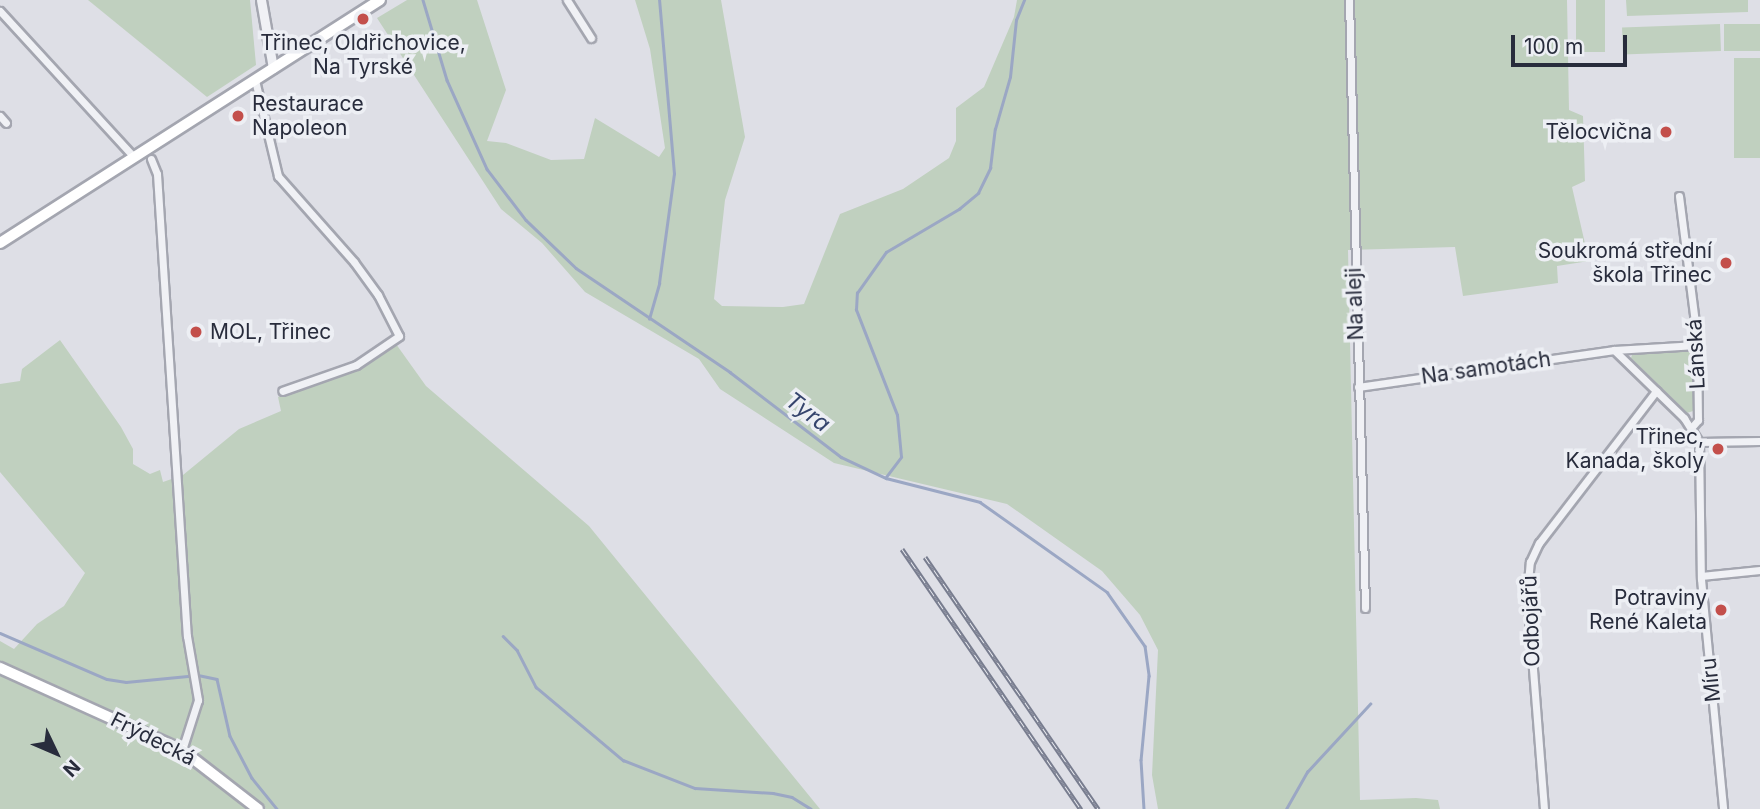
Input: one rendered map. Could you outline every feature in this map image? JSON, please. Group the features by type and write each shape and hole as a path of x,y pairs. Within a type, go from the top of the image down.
{"main road":[{"path":"0,242 380,0"},
{"name":"Frýdecká","path":"0,668 182,750 258,809"}],"street":[{"path":"261,0 273,68"},
{"path":"567,0 591,38"},
{"name":"Na aleji","path":"1349,0 1364,608"},
{"path":"0,11 134,157"},
{"path":"255,80 278,176 354,262 378,295 399,336 356,365 282,391"},
{"path":"150,159 157,174 187,636 198,700 182,750"},
{"name":"Lánská","path":"1679,196 1697,345 1698,420 1692,427"},
{"name":"Na samotách","path":"1358,387 1614,350 1697,345"},
{"path":"1614,350 1692,427"},
{"name":"Odbojářů","path":"1544,809 1527,594 1530,562 1539,543 1656,391"},
{"name":"Míru","path":"1692,427 1699,442 1701,576 1723,809"},
{"path":"1699,442 1760,441"},
{"path":"1701,576 1760,570"}],"green space":[{"path":"88,0 250,0 256,65 207,97"},
{"path":"407,0 477,0 506,90 487,141 506,143 551,160 584,159 595,118 659,157 665,148 650,49 635,0 721,0 745,137 725,200 714,299 722,306 783,307 804,304 840,214 903,189 949,158 956,141 956,108 984,87 1014,17 1017,0 1567,0 1569,110 1583,116 1585,181 1572,187 1589,261 1557,266 1558,283 1463,296 1455,247 1348,250 1360,800 1438,800 1440,809 1158,809 1152,775 1158,650 1140,615 1102,571 1007,504 834,463 720,389 699,359 585,292 542,243 501,209 377,18"},
{"path":"1576,0 1605,0 1605,52 1576,52"},
{"path":"1626,0 1748,0 1748,12 1627,16"},
{"path":"1720,24 1721,51 1623,54 1622,27"},
{"path":"1724,24 1760,24 1760,51 1724,51"},
{"path":"1734,58 1760,58 1760,158 1734,158"},
{"path":"60,340 121,427 133,449 133,464 150,474 160,470 163,482 183,475 239,429 281,411 278,397 351,370 396,344 426,386 589,526 820,809 266,809 185,745 0,662 0,641 14,649 37,624 64,606 85,573 0,472 0,384 20,381 22,369"},
{"path":"1681,346 1693,353 1693,411 1687,413 1631,358 1634,349"},
{"path":"0,675 179,755 249,809 0,809"}],"waterway":[{"name":"Tyra","path":"423,0 447,80 487,169 526,220 576,268 730,372 841,457 886,478 980,502 1107,592 1145,646 1149,676 1141,760 1144,809"},
{"path":"649,319 659,283 674,174 659,0"},
{"path":"886,477 901,457 897,415 856,310 857,293 886,252 959,209 978,193 990,168 995,129 1010,77 1016,20 1024,0"},
{"path":"0,633 107,679 126,682 198,675 217,679 230,736 252,778 277,809"},
{"path":"503,636 517,650 536,687 623,760 695,788 773,793 792,797 811,809"},
{"path":"1286,809 1307,772 1370,704"}],"railway":[{"path":"902,549 1081,809"},
{"path":"925,557 1098,809"}],"place":[{"name":"Třinec, Oldřichovice, Na Tyrské","path":"363,19"},
{"name":"Restaurace Napoleon","path":"238,116"},
{"name":"Tělocvična","path":"1666,132"},
{"name":"Soukromá střední škola Třinec","path":"1726,263"},
{"name":"MOL, Třinec","path":"196,332"},
{"name":"Třinec, Kanada, školy","path":"1718,449"},
{"name":"Potraviny René Kaleta","path":"1721,610"}]}
